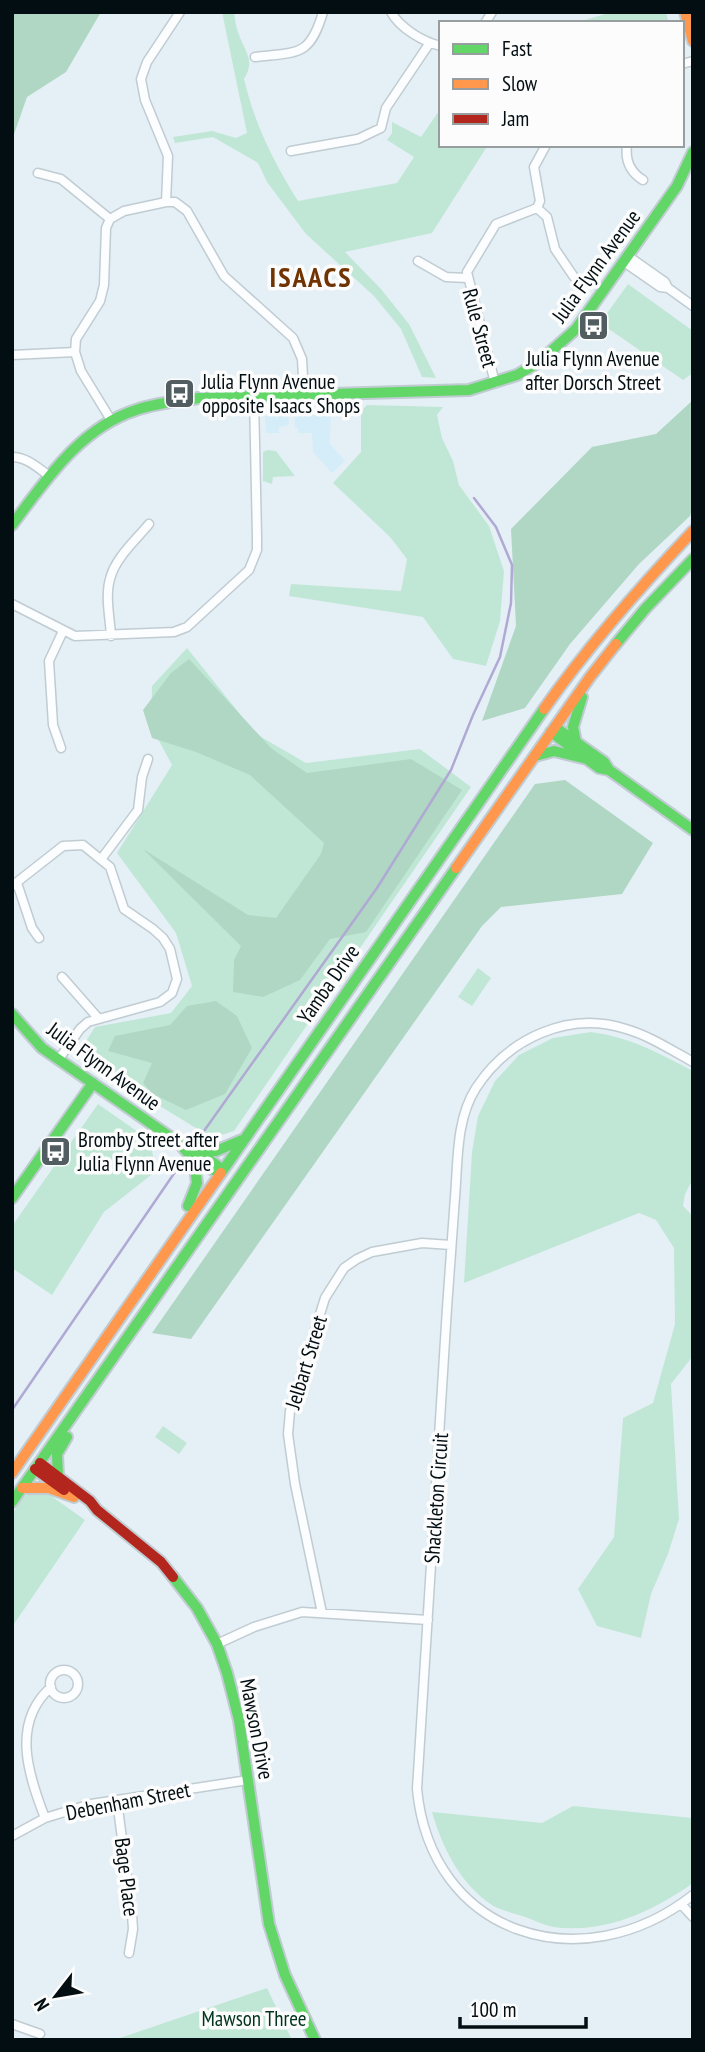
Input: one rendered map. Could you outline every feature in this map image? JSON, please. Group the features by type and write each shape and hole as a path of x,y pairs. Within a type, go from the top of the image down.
{"main road":[{"path":"685,12 693,41"},
{"name":"Julia Flynn Avenue","path":"12,526 48,475 75,445 111,420 130,411 174,400 469,390 517,375 558,348 576,329 677,186 693,152"},
{"name":"Yamba Drive","path":"12,1473 538,718 597,638 693,531"},
{"path":"576,742 573,724 590,677 645,609 693,559"},
{"name":"Yamba Drive","path":"12,1502 590,677"},
{"path":"538,718 599,768 609,770"},
{"path":"553,729 604,762 609,770 693,830"},
{"path":"534,756 556,750 587,759"},
{"name":"Julia Flynn Avenue","path":"12,1014 33,1039 59,1059 179,1143 186,1143 210,1170 222,1172"},
{"path":"13,1196 93,1083"},
{"path":"226,1197 227,1184 222,1172 237,1169 253,1147 274,1128"},
{"path":"180,1230 185,1210 198,1184 197,1155 243,1140"},
{"path":"58,1476 57,1454 71,1430 75,1413"},
{"path":"23,1457 38,1466"},
{"name":"Mawson Drive","path":"38,1466 58,1476 161,1562 197,1608 217,1644 239,1720 269,1924 285,1975 315,2040"},
{"name":"Mawson Drive","path":"38,1466 85,1506 97,1510"},
{"path":"22,1488 40,1485 74,1497"},
{"name":"Mawson Drive","path":"296,1999 323,2040"}],"street":[{"path":"166,202 168,156 145,100 141,79 147,62 180,12"},
{"path":"256,57 302,50 312,43 317,34 323,12"},
{"path":"391,12 396,21 429,44 439,46"},
{"path":"291,151 358,139 381,128 386,108 429,44"},
{"path":"545,147 534,167 540,201 537,208 547,217 555,249 574,277"},
{"path":"627,147 629,167 643,180"},
{"path":"38,173 61,179 110,219"},
{"path":"111,420 81,371 75,352 76,339 100,301 104,285 106,228 110,219 124,211 166,202 175,202 187,211 224,276 293,338 302,359 304,396"},
{"name":"Rule Street","path":"495,383 467,278 470,266 496,224 537,208"},
{"path":"626,259 660,287 668,288 693,306"},
{"path":"418,261 446,277 467,278"},
{"path":"12,355 75,352"},
{"path":"12,604 75,636 174,632 187,627 249,569 257,546 254,397"},
{"path":"12,457 32,463 48,475"},
{"path":"111,636 108,584 110,575 115,565 149,524"},
{"path":"61,748 52,725 49,661 63,632"},
{"path":"102,858 138,810 142,776 148,759"},
{"path":"39,938 32,928 15,884 52,852 63,846 83,845 110,867 124,909 163,938 170,949 177,979 172,993 160,1002 99,1018 80,1030 59,1059"},
{"path":"62,977 99,1018"},
{"name":"Shackleton Circuit","path":"693,1062 627,1029 597,1022 568,1024 535,1035 510,1049 474,1091 464,1115 451,1245 417,1789 419,1814 427,1838 457,1890 475,1908 526,1933 551,1939 601,1938 660,1917 693,1895"},
{"name":"Jelbart Street","path":"322,1612 292,1471 288,1434 290,1411 325,1298 344,1268 372,1252 422,1243 451,1245"},
{"path":"217,1644 287,1615 322,1612 428,1620"},
{"path":"45,1818 32,1785 27,1763 26,1738 36,1700 51,1687"},
{"name":"Debenham Street","path":"12,1836 45,1818 91,1804 248,1780"},
{"name":"Bage Place","path":"117,1801 132,1914 133,1930 129,1953"},
{"path":"681,1904 693,1917"},
{"path":"12,2024 40,2034"}],"shaded area":[{"path":"331,408 330,444 345,461 332,473 313,452 312,433 298,433 294,410"},
{"path":"269,412 288,412 289,425 279,427 279,433 266,433 265,416 269,416"}],"green space":[{"path":"12,12 101,12 66,72 27,97 12,140"},
{"path":"222,12 234,12 249,62 244,79 259,127 298,201 397,183 414,157 387,140 392,133 392,122 421,137 439,111 439,147 487,147 432,233 345,252 381,289 409,324 436,378 422,377 401,329 374,296 306,234 267,182 258,163 213,137 175,143 173,137 212,131 236,138 247,133"},
{"path":"612,12 666,12 668,20 665,21 582,21"},
{"path":"628,284 693,331 693,373 683,380 600,323"},
{"path":"693,400 693,505 690,516 639,564 570,644 525,708 482,721 516,626 511,529 592,447 656,434"},
{"path":"367,405 443,407 437,415 442,438 453,461 459,485 489,526 504,571 500,621 486,666 453,659 423,617 289,596 291,584 401,591 407,559 390,537 333,483 361,452 361,411"},
{"path":"276,451 295,476 273,477 272,484 263,481 263,452"},
{"path":"187,648 256,734 306,763 420,749 471,787 234,1131 212,1138 77,1055 95,1027 171,1013 192,986 176,933 117,853 172,765 151,726 152,686"},
{"path":"189,659 272,749 307,773 411,759 462,790 366,932 330,939 300,980 263,997 233,992 234,960 241,946 143,849 248,915 276,918 321,854 324,843 250,775 196,752 152,738 143,710 171,673"},
{"path":"565,780 653,843 622,894 501,907 482,926 191,1339 152,1333 535,784"},
{"path":"478,968 491,978 472,1006 458,997"},
{"path":"216,1001 237,1016 252,1048 225,1094 186,1110 153,1094 143,1083 152,1063 108,1051 115,1036 170,1025 187,1006"},
{"path":"591,1032 632,1042 693,1071 693,1179 685,1194 683,1206 693,1216 693,1356 671,1384 679,1519 651,1594 641,1638 597,1626 578,1589 614,1537 623,1418 653,1403 675,1324 674,1248 656,1220 639,1213 464,1283 472,1152 478,1116 495,1081 519,1055 553,1038"},
{"path":"98,1104 151,1141 155,1172 104,1212 52,1295 12,1268 12,1226"},
{"path":"163,1426 187,1443 179,1454 155,1437"},
{"path":"43,1490 85,1520 12,1627 12,1514 24,1496"},
{"path":"573,1806 693,1818 693,1883 661,1903 627,1919 591,1927 549,1926 492,1905 471,1887 447,1851 432,1812 542,1823"},
{"name":"Mawson Three","path":"267,1988 292,2040 114,2040"}],"waterway":[{"path":"194,1145 377,888 451,770 500,657 511,603 512,565 496,527 474,498"},
{"path":"12,1410 186,1156"}],"traffic: fast":[{"path":"12,525 51,474 81,442 116,418 144,408 199,398 469,390 517,375 539,362 576,329 677,186 693,152"},
{"path":"616,644 693,559"},
{"path":"576,742 573,727 582,697"},
{"path":"221,1173 544,709"},
{"path":"555,727 604,762 609,770 693,830"},
{"path":"551,732 599,768 609,770"},
{"path":"535,756 554,751 587,759"},
{"path":"12,1502 456,868"},
{"path":"12,1014 42,1048 179,1143 196,1162 220,1173"},
{"path":"12,1198 93,1083"},
{"path":"199,1152 216,1151 242,1140"},
{"path":"179,1143 186,1143 222,1169"},
{"path":"188,1206 197,1183 194,1159"},
{"path":"58,1476 57,1454 67,1437"},
{"path":"173,1577 197,1608 217,1644 227,1673 239,1720 269,1924 285,1975 315,2040"}],"traffic: slow":[{"path":"685,12 693,41"},
{"path":"544,709 615,617 693,531"},
{"path":"456,868 616,644"},
{"path":"12,1473 221,1173"},
{"path":"22,1488 49,1488 74,1497"}],"traffic: jam":[{"path":"40,1463 90,1501 97,1510 161,1562 173,1577"},
{"path":"35,1469 64,1490"}],"place":[{"name":"Julia Flynn Avenue after Dorsch Street","path":"593,326"},
{"name":"Julia Flynn Avenue opposite Isaacs Shops","path":"179,393"},
{"name":"Bromby Street after Julia Flynn Avenue","path":"55,1151"}],"district":[{"name":"ISAACS","path":"311,276"}]}
